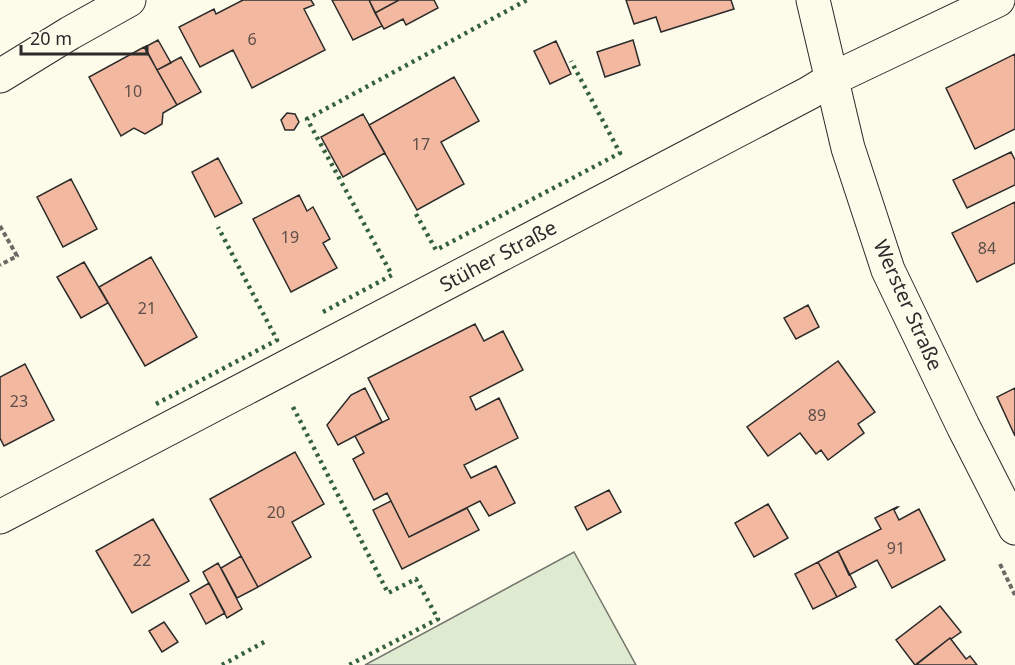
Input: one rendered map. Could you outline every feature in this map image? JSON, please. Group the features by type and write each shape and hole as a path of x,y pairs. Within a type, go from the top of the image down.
{"street":[{"path":"0,76 129,0"},
{"name":"Werster Straße","path":"813,0 848,148 888,270 1015,528"},
{"name":"Stüher Straße","path":"0,517 832,79 998,0"}],"path":[{"path":"0,226 17,256 0,265"}],"green space":[{"path":"574,552 636,665 365,665"}],"building":[{"path":"243,0 311,0 314,5 304,9 325,50 252,88 233,50 200,67 179,27 214,9 216,14"},
{"path":"332,0 369,0 382,26 353,40"},
{"path":"369,0 399,0 375,13"},
{"path":"399,0 434,0 438,8 406,25 403,19 384,29 375,13"},
{"path":"626,0 731,0 734,9 661,32 656,17 634,24"},
{"path":"158,40 171,63 157,70 145,47"},
{"path":"633,40 640,65 605,77 597,52"},
{"path":"556,41 571,74 550,84 534,51"},
{"path":"144,47 177,105 163,113 162,124 145,134 134,128 121,136 89,77"},
{"path":"1015,54 1015,129 975,149 946,88"},
{"path":"181,57 201,92 177,105 157,70"},
{"path":"454,77 479,121 441,142 464,184 417,210 369,125"},
{"path":"287,113 295,114 299,122 294,130 285,130 281,120"},
{"path":"363,114 385,153 343,177 321,137"},
{"path":"1011,152 1015,160 1015,185 967,208 953,180"},
{"path":"218,158 242,203 215,217 192,172"},
{"path":"71,179 97,229 63,247 37,197"},
{"path":"299,195 307,211 313,207 330,239 323,243 337,268 291,292 253,219"},
{"path":"1015,202 1015,263 977,282 952,233"},
{"path":"151,257 197,337 145,366 99,287"},
{"path":"84,262 108,303 81,318 57,277"},
{"path":"808,305 819,327 796,339 784,318"},
{"path":"475,324 484,341 503,331 523,370 470,397 476,410 499,398 518,438 464,465 471,478 496,466 515,503 489,516 480,501 409,537 387,493 374,500 353,459 364,453 355,436 389,419 368,378"},
{"path":"838,361 875,412 858,424 864,433 828,460 821,450 816,454 800,433 768,456 747,427"},
{"path":"25,364 54,420 4,446 0,438 0,377"},
{"path":"365,388 382,422 338,445 327,425 351,395"},
{"path":"1015,388 1015,436 997,397"},
{"path":"295,452 324,504 292,522 311,557 258,587 210,499"},
{"path":"609,490 621,512 587,530 575,507"},
{"path":"391,501 409,537 467,508 479,530 402,569 373,510"},
{"path":"768,504 788,538 754,557 735,523"},
{"path":"898,507 894,510 899,520 919,509 945,560 892,588 877,560 849,575 838,551 881,529 875,518"},
{"path":"153,519 189,581 132,613 96,551"},
{"path":"838,551 856,587 837,597 818,562"},
{"path":"241,556 258,587 237,598 221,568"},
{"path":"818,562 837,597 813,609 795,574"},
{"path":"218,563 242,609 227,618 203,572"},
{"path":"209,583 225,613 206,624 190,594"},
{"path":"940,606 961,632 915,665 896,640"},
{"path":"164,622 178,642 162,652 149,631"},
{"path":"950,638 966,659 970,656 977,665 916,665"}],"hedge":[{"path":"323,312 392,275 307,119 527,0"},
{"path":"416,214 436,250 620,153 571,61"},
{"path":"156,404 277,340 218,227"},
{"path":"293,407 388,593 416,579 438,619 349,665"},
{"path":"222,665 266,641"}]}
